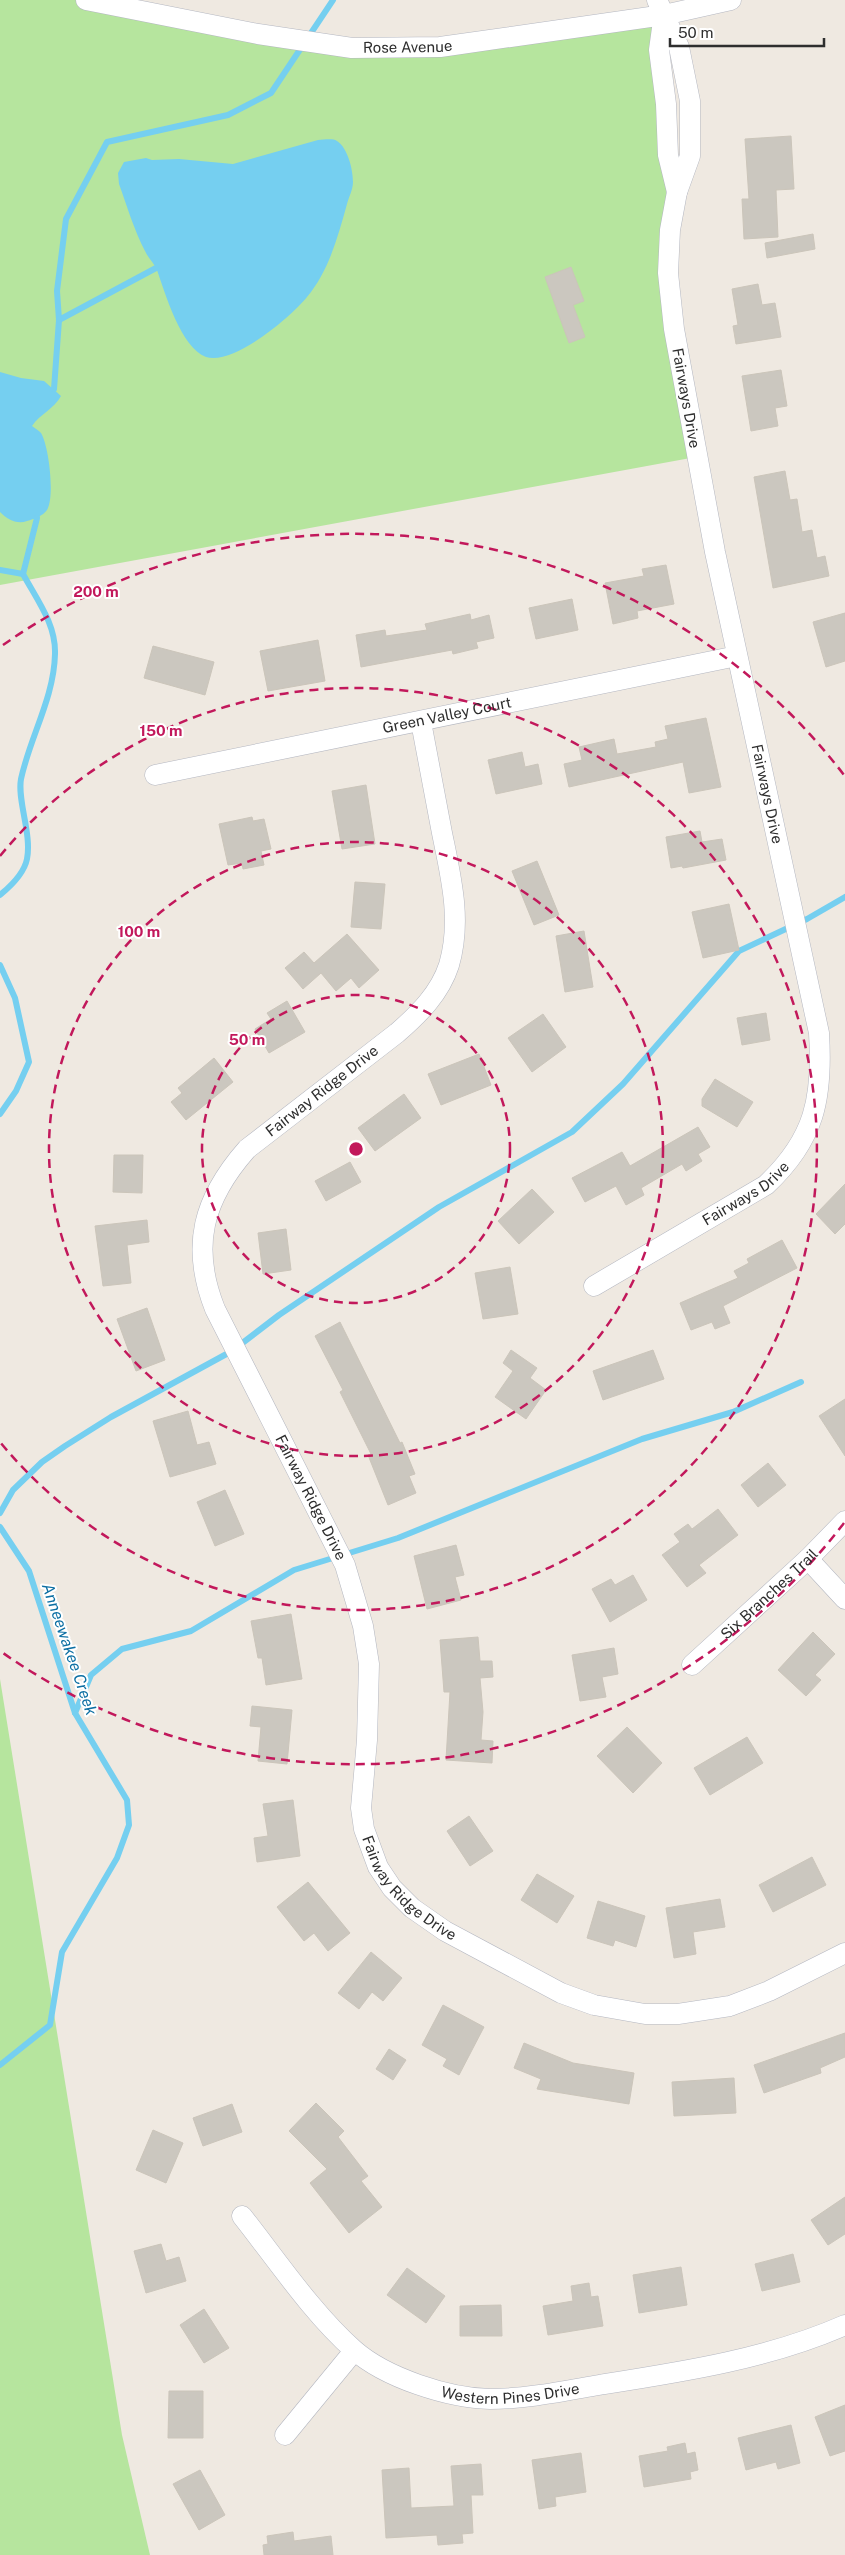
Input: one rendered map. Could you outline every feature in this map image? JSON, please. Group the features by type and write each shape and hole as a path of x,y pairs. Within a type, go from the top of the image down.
{"street":[{"name":"Rose Avenue","path":"86,0 258,34 352,48 440,47 663,5 731,0"},
{"name":"Fairways Drive","path":"594,1286 766,1185 783,1169 800,1147 811,1120 819,1094 821,1062 819,1033 696,458 674,328 668,273 670,230 677,192 690,156 690,101 679,47 663,5"},
{"name":"Green Valley Court","path":"155,775 737,656"},
{"name":"Fairway Ridge Drive","path":"421,722 455,900 455,934 449,966 435,994 420,1013 397,1033 247,1149 232,1166 219,1185 209,1208 203,1230 201,1254 204,1275 215,1309 345,1565 355,1592 369,1664 367,1740 361,1808 370,1848 392,1888 412,1908 445,1931 561,1993 612,2009 663,2015 730,2006 769,1991 845,1953"},
{"name":"Six Branches Trail","path":"692,1664 808,1559 845,1521"},
{"path":"808,1559 845,1600"},
{"name":"Western Pines Drive","path":"242,2216 319,2312 354,2350 394,2374 428,2389 490,2399 551,2393 705,2367 800,2343 845,2325"},
{"path":"285,2435 354,2350"}],"green space":[{"path":"0,0 140,0 137,10 352,48 664,15 670,230 696,457 0,585"},
{"path":"0,1679 122,2435 150,2555 0,2555"}],"water":[{"path":"318,140 333,140 341,144 349,160 353,182 327,265 315,287 299,306 261,338 231,354 217,358 206,357 197,352 189,343 175,319 157,270 146,254 134,226 119,184 118,173 124,162 146,158 152,160 179,159 233,164"},
{"path":"0,372 21,378 44,381 61,396 32,426 41,433 46,449 51,483 51,494 47,510 35,518 23,522 12,521 0,512"}],"building":[{"path":"791,136 794,189 776,190 778,237 744,239 742,199 749,199 745,139"},
{"path":"813,234 815,249 767,258 765,243"},
{"path":"571,267 584,301 573,305 585,337 569,343 545,277"},
{"path":"758,284 762,305 775,303 781,337 736,344 733,326 738,325 732,289"},
{"path":"781,370 787,406 775,408 778,426 751,431 742,376"},
{"path":"785,471 790,500 797,499 802,532 812,530 817,558 825,556 829,576 773,588 754,477"},
{"path":"666,565 674,604 637,611 638,618 613,624 605,583 644,576 642,569"},
{"path":"572,599 578,630 536,639 529,608"},
{"path":"845,613 845,661 826,667 813,622"},
{"path":"470,614 471,620 489,615 494,638 476,642 478,648 453,654 452,650 361,667 356,635 385,630 386,636 427,630 425,624"},
{"path":"318,640 325,681 268,691 260,651"},
{"path":"153,646 214,662 205,695 144,678"},
{"path":"706,718 721,787 689,793 683,762 569,787 564,764 582,760 579,747 614,739 617,754 656,747 655,742 668,739 665,726"},
{"path":"522,752 525,767 538,764 542,784 496,794 488,760"},
{"path":"366,785 375,844 342,849 332,791"},
{"path":"252,817 253,821 264,819 271,849 261,851 264,865 243,869 242,863 228,865 219,824"},
{"path":"700,831 702,842 722,839 726,860 683,868 682,866 671,868 666,837"},
{"path":"537,861 559,915 534,925 512,871"},
{"path":"355,882 385,884 381,929 351,927"},
{"path":"729,904 739,950 703,958 692,912"},
{"path":"584,931 593,987 565,992 556,936"},
{"path":"347,934 379,970 359,988 351,978 336,991 321,973 303,989 285,968 304,952 314,963"},
{"path":"287,1001 305,1032 269,1053 255,1029 271,1019 267,1013"},
{"path":"766,1013 770,1040 742,1045 737,1018"},
{"path":"543,1014 566,1047 532,1072 508,1038"},
{"path":"479,1054 491,1085 441,1105 428,1074"},
{"path":"214,1058 233,1082 186,1120 171,1102 182,1093 178,1088"},
{"path":"715,1079 753,1102 737,1127 702,1106 702,1099"},
{"path":"404,1094 421,1118 375,1151 358,1128"},
{"path":"698,1127 710,1147 698,1154 702,1161 686,1171 682,1164 641,1188 644,1195 626,1205 616,1186 585,1202 572,1178 622,1152 630,1166"},
{"path":"114,1155 143,1155 142,1193 113,1192"},
{"path":"350,1162 361,1182 326,1201 315,1181"},
{"path":"845,1184 845,1224 835,1234 816,1214"},
{"path":"532,1189 554,1212 519,1244 498,1221"},
{"path":"147,1220 149,1242 127,1245 131,1283 103,1286 95,1226"},
{"path":"286,1229 291,1270 263,1274 258,1233"},
{"path":"782,1240 797,1268 723,1306 730,1323 715,1329 712,1322 691,1330 680,1303 738,1278 734,1271 749,1263 747,1259"},
{"path":"510,1267 518,1314 483,1319 475,1273"},
{"path":"147,1308 165,1360 136,1371 117,1319"},
{"path":"340,1322 400,1443 402,1442 415,1474 409,1476 416,1493 388,1505 368,1455 371,1454 340,1392 343,1390 315,1336"},
{"path":"511,1350 537,1368 530,1378 546,1390 526,1419 495,1397 513,1371 503,1363"},
{"path":"653,1350 664,1379 603,1400 593,1371"},
{"path":"845,1399 845,1456 819,1416"},
{"path":"188,1411 197,1445 209,1442 216,1464 170,1477 153,1421"},
{"path":"768,1463 786,1485 758,1507 741,1485"},
{"path":"225,1490 244,1534 215,1546 197,1502"},
{"path":"718,1509 738,1535 699,1565 706,1573 687,1587 662,1555 680,1542 674,1534 688,1524 692,1529"},
{"path":"456,1545 464,1575 455,1577 461,1600 427,1609 414,1556"},
{"path":"633,1575 647,1600 610,1622 592,1589 611,1579 615,1585"},
{"path":"291,1614 302,1679 266,1685 262,1658 258,1658 251,1621"},
{"path":"813,1632 835,1654 815,1675 821,1680 806,1696 778,1670"},
{"path":"478,1637 480,1661 492,1661 493,1677 480,1678 483,1712 481,1740 493,1741 492,1763 446,1760 450,1692 444,1692 440,1640"},
{"path":"614,1648 618,1674 602,1677 606,1697 580,1701 572,1655"},
{"path":"252,1706 292,1710 287,1764 258,1761 261,1727 250,1726"},
{"path":"627,1727 662,1763 633,1793 597,1756"},
{"path":"747,1737 763,1763 710,1795 694,1768"},
{"path":"293,1800 300,1856 257,1862 254,1838 268,1836 263,1804"},
{"path":"469,1816 493,1851 470,1866 447,1831"},
{"path":"812,1857 826,1885 773,1912 759,1885"},
{"path":"537,1874 574,1896 557,1923 521,1900"},
{"path":"308,1882 350,1933 328,1951 314,1933 304,1941 277,1907"},
{"path":"720,1899 725,1927 693,1932 696,1954 674,1958 666,1908"},
{"path":"598,1901 645,1916 636,1947 615,1940 613,1946 587,1938"},
{"path":"371,1952 402,1978 383,2001 372,1992 359,2009 338,1993"},
{"path":"443,2005 484,2027 459,2075 443,2066 447,2059 422,2045"},
{"path":"845,2033 845,2057 820,2068 821,2073 764,2093 754,2065"},
{"path":"524,2043 573,2063 634,2073 629,2104 537,2089 541,2079 514,2068"},
{"path":"389,2049 406,2060 393,2080 376,2069"},
{"path":"734,2078 736,2113 674,2116 672,2082"},
{"path":"316,2103 344,2131 338,2137 368,2176 361,2181 382,2207 349,2233 310,2183 327,2169 289,2131"},
{"path":"232,2104 242,2132 203,2146 193,2118"},
{"path":"153,2130 183,2143 166,2183 136,2170"},
{"path":"845,2197 845,2234 828,2245 811,2220"},
{"path":"161,2244 166,2261 179,2257 186,2281 146,2293 134,2251"},
{"path":"793,2254 800,2282 762,2291 755,2264"},
{"path":"681,2267 687,2305 639,2313 633,2275"},
{"path":"407,2268 445,2296 426,2323 387,2295"},
{"path":"589,2283 591,2297 598,2296 603,2326 548,2335 543,2306 573,2301 571,2286"},
{"path":"501,2305 502,2336 460,2336 460,2306"},
{"path":"204,2309 229,2348 204,2363 180,2325"},
{"path":"169,2391 203,2391 203,2438 168,2438"},
{"path":"845,2405 845,2451 830,2456 815,2417"},
{"path":"791,2425 800,2463 778,2469 776,2462 746,2470 738,2438"},
{"path":"685,2443 687,2454 695,2452 698,2470 690,2472 691,2479 644,2487 639,2456 668,2451 667,2447"},
{"path":"581,2453 586,2492 555,2497 556,2506 539,2509 532,2460"},
{"path":"481,2464 483,2495 471,2495 473,2533 462,2534 463,2543 438,2545 437,2535 386,2538 382,2470 409,2468 411,2508 454,2506 451,2466"},
{"path":"200,2470 225,2515 199,2530 173,2484"},
{"path":"293,2532 294,2541 331,2536 333,2555 264,2555 263,2545 268,2544 267,2536"}],"waterway":[{"path":"54,389 59,320 57,291 66,219 107,142 228,115 271,93 333,0"},
{"path":"59,320 156,268"},
{"path":"23,574 37,518"},
{"name":"Anneewakee Creek","path":"0,570 23,574 49,622 55,654 51,686 21,779 21,797 28,839 27,859 20,875 0,895"},
{"path":"0,1513 13,1490 42,1462 65,1446 111,1417 232,1351 279,1315 439,1207 572,1132 623,1084 739,951 807,919 845,897"},
{"name":"Anneewakee Creek","path":"0,965 15,998 29,1062 16,1091 0,1114"},
{"path":"75,1713 91,1675 122,1649 191,1631 294,1570 398,1538 642,1439 733,1412 801,1382"},
{"name":"Anneewakee Creek","path":"0,1527 29,1571 75,1713 127,1800 129,1825 117,1858 62,1952 50,2025 0,2065"}]}
